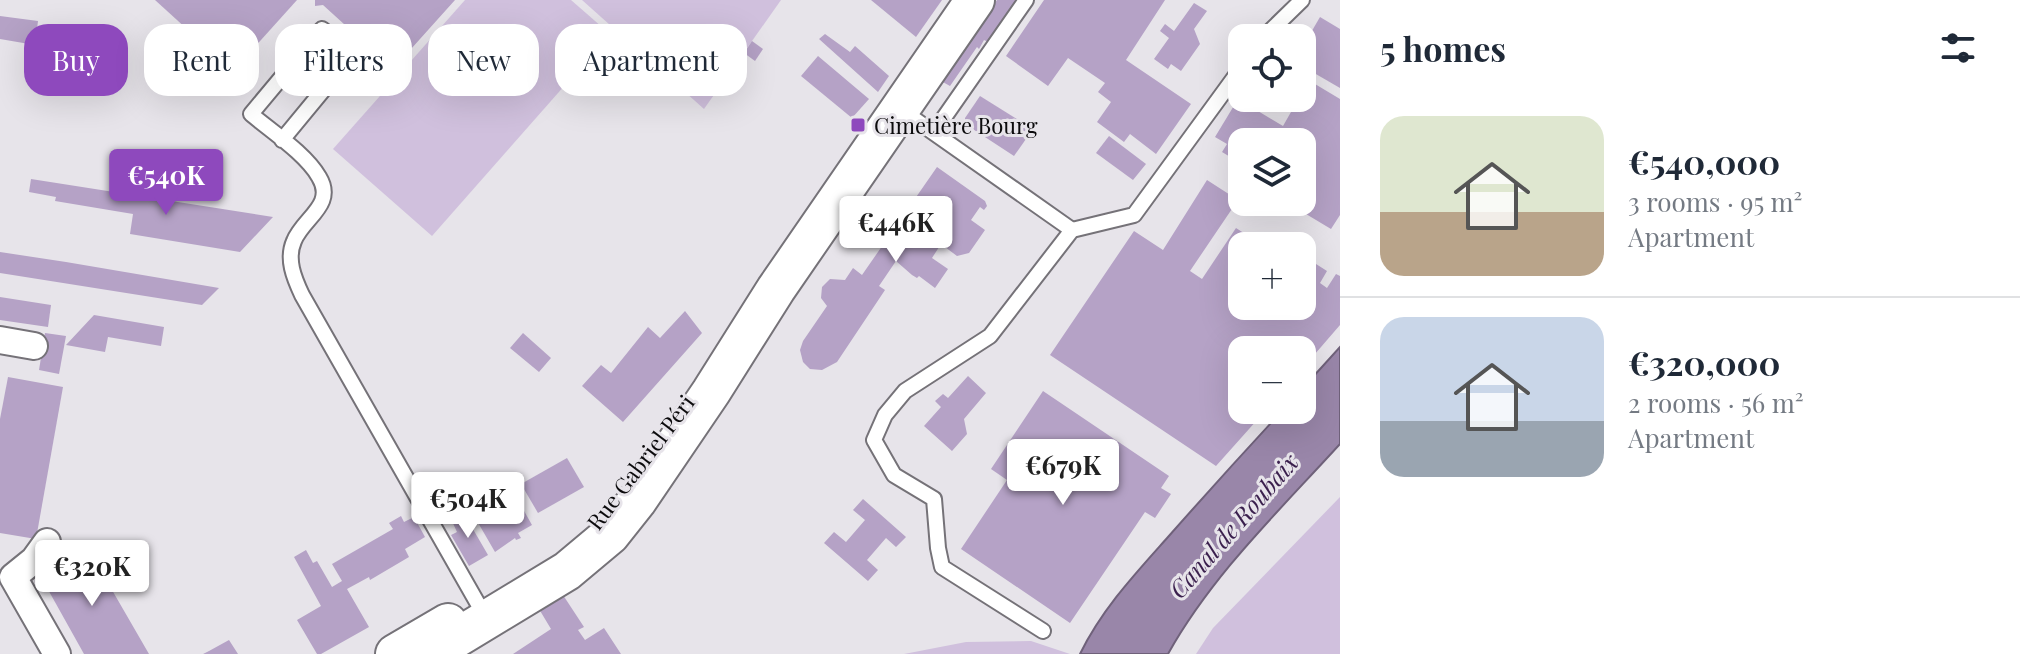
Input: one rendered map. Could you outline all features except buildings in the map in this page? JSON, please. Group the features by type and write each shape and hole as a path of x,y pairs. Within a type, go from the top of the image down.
{"main road":[{"name":"Rue Gabriel Péri","path":"430,654 591,530 614,503 729,343 776,289 975,0"},
{"name":"Rue Gabriel Péri","path":"395,654 483,612"}],"street":[{"path":"0,340 34,346"},
{"path":"47,542 34,560 6,576 57,654"}],"lane":[{"path":"934,132 1026,0"},
{"path":"1277,24 1302,0"},
{"path":"282,140 353,54 322,29 251,114 319,175 324,191 321,206 294,240 291,261 296,283 483,612"},
{"path":"1043,631 942,567 934,499 894,475 874,440 885,415 905,391 990,336 1072,230 1134,215 1228,86"},
{"path":"900,109 1072,230"}],"shaded area":[{"path":"465,0 571,0 599,24 555,24 555,96 432,236 333,149 380,96 412,96 412,60 428,42 428,96 539,96 539,24 444,24"},
{"path":"582,0 781,0 747,48 747,24 609,24"},
{"path":"689,96 713,96 704,109"},
{"path":"1340,497 1340,654 1196,654 1213,628"},
{"path":"1031,641 1070,654 904,654 966,642"}],"water":[{"name":"Canal de Roubaix","path":"1340,347 1340,444 1226,571 1168,654 1080,654 1120,592 1270,424 1316,424 1316,374"}],"place":[{"name":"Cimetière Bourg","path":"858,125"}]}
